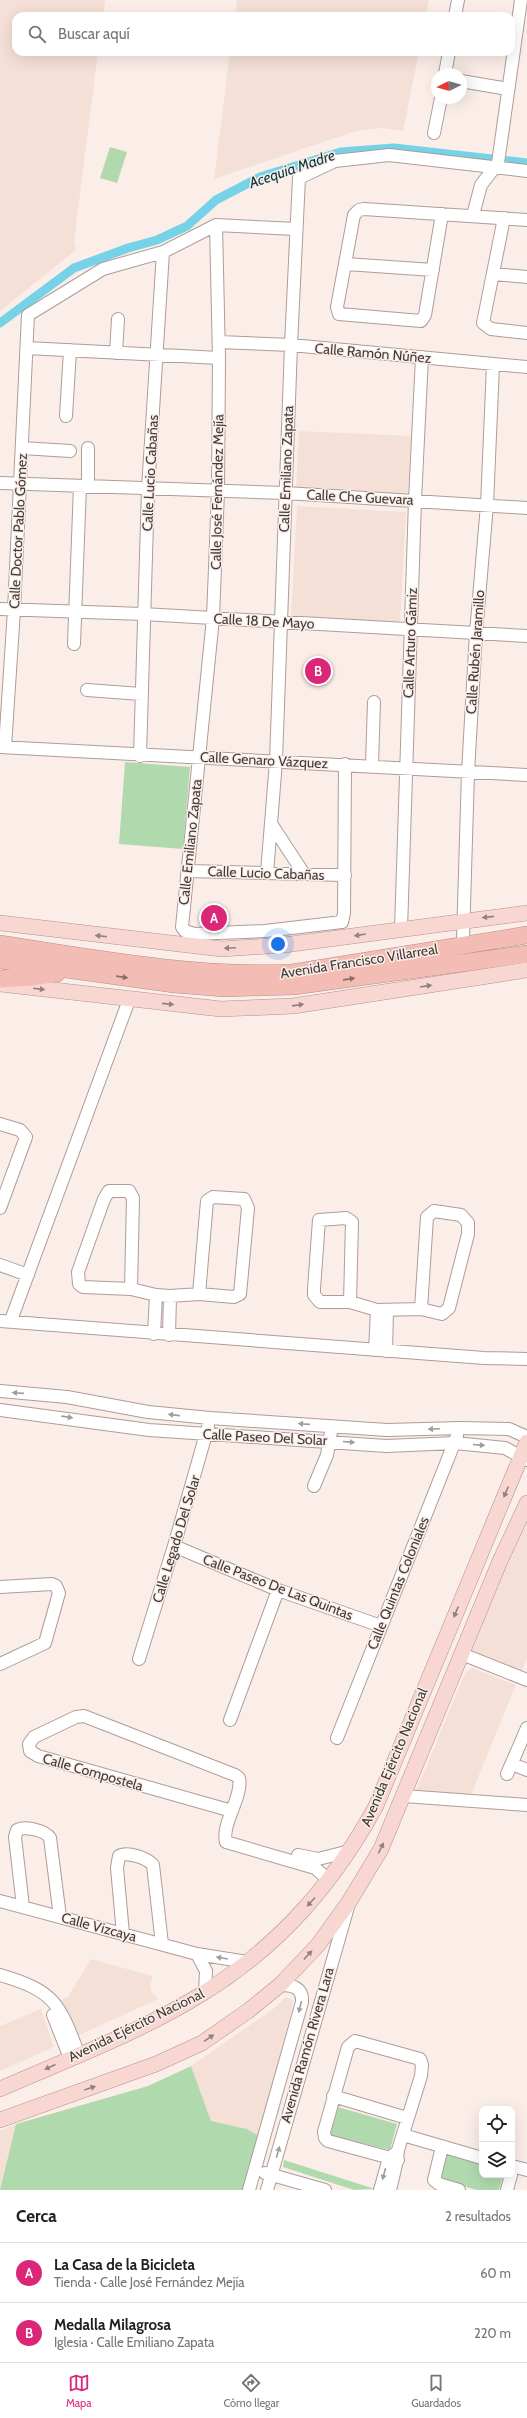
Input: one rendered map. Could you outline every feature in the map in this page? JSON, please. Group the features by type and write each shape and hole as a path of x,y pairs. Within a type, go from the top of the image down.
{"highway":[{"path":"394,956 527,924"},
{"name":"Avenida Francisco Villarreal","path":"0,944 174,970 221,974 292,973 527,935"},
{"name":"Avenida Francisco Villarreal","path":"0,960 174,984 224,988 294,986 527,954"},
{"path":"419,969 527,966"},
{"path":"0,978 32,977 71,970"}],"main road":[{"name":"Avenida Francisco Villarreal","path":"0,923 222,949 284,945 464,920 527,913"},
{"path":"0,984 129,1000 221,1009 293,1006 527,970"},
{"name":"Avenida Ejército Nacional","path":"0,2089 139,2027 204,1992 247,1962 291,1923 329,1880 350,1851 379,1800 524,1458 527,1442"},
{"name":"Avenida Ejército Nacional","path":"0,2120 156,2064 190,2050 248,2011 280,1985 318,1944 349,1902 381,1849 500,1561 527,1504"}],"street":[{"path":"456,12 458,0"},
{"path":"515,26 523,3"},
{"path":"446,68 448,56"},
{"path":"473,215 481,185 498,161 511,56"},
{"path":"467,82 508,89"},
{"path":"434,132 440,104"},
{"name":"Calle Emiliano Zapata","path":"267,873 276,761 282,622 285,493 299,178 334,161 388,154 498,161"},
{"path":"498,161 527,171"},
{"path":"442,214 425,315 421,321 418,323 339,314 337,307 354,215 359,210 473,215 527,220"},
{"path":"504,218 483,323 484,326 491,329 527,333"},
{"path":"162,252 216,225 296,229"},
{"name":"Calle José Fernández Mejía","path":"199,757 213,618 218,491 219,342 216,225"},
{"name":"Calle Doctor Pablo Gómez","path":"3,747 14,610 28,315 103,268 162,252"},
{"name":"Calle Lucio Cabañas","path":"140,756 143,614 148,489 158,355 162,252"},
{"path":"346,264 433,270"},
{"path":"493,274 527,277"},
{"path":"116,353 118,319"},
{"name":"Calle Ramón Núñez","path":"219,342 291,345 527,367"},
{"path":"27,348 219,358"},
{"path":"66,416 70,350"},
{"name":"Calle Arturo Gámiz","path":"401,929 414,500 422,357"},
{"name":"Calle Rubén Jaramillo","path":"463,939 468,772 476,633 487,505 493,365"},
{"path":"22,448 70,451"},
{"path":"74,644 84,486 88,448"},
{"name":"Calle Che Guevara","path":"0,483 285,493 527,508"},
{"name":"Calle 18 De Mayo","path":"0,609 143,614 527,636"},
{"path":"87,690 141,694"},
{"path":"372,766 374,702"},
{"name":"Calle Genaro Vázquez","path":"3,747 140,756 199,757 527,774"},
{"name":"Calle Emiliano Zapata","path":"199,757 182,926 185,931 194,934 265,931 337,924 344,918 345,876"},
{"path":"345,764 345,876"},
{"path":"272,825 304,874"},
{"name":"Calle Lucio Cabañas","path":"188,871 345,876"},
{"path":"129,1000 28,1275 5,1321 154,1334 522,1359 527,1367"},
{"path":"0,1124 20,1130 24,1133 26,1142 11,1174 0,1208"},
{"path":"131,1289 133,1198 129,1191 109,1191 104,1199 78,1272 78,1280 83,1287 131,1289 156,1295 170,1296 199,1294 234,1297 240,1294 248,1208 244,1199 213,1197 207,1201 199,1294"},
{"path":"350,1302 352,1222 346,1218 321,1218 318,1223 314,1295 320,1302 350,1302 382,1310 421,1309 442,1314 449,1308 468,1234 468,1223 461,1215 434,1212 427,1218 421,1309"},
{"path":"0,1265 28,1275"},
{"path":"154,1334 156,1295"},
{"path":"169,1335 170,1296"},
{"path":"380,1350 382,1310"},
{"name":"Calle Paseo Del Solar","path":"0,1391 46,1395 148,1412 210,1418 387,1430 460,1428 509,1429 527,1437"},
{"path":"43,1414 46,1395"},
{"name":"Calle Paseo Del Solar","path":"0,1410 43,1414 149,1430 330,1440 386,1446 455,1443 505,1448 524,1458"},
{"name":"Calle Legado Del Solar","path":"139,1659 174,1546 210,1418"},
{"path":"314,1486 327,1455 332,1426"},
{"name":"Calle Quintas Coloniales","path":"336,1738 460,1428"},
{"name":"Calle Paseo De Las Quintas","path":"174,1546 278,1590 381,1626"},
{"path":"0,1588 52,1584 56,1586 59,1593 44,1643 0,1664"},
{"path":"230,1720 278,1590"},
{"path":"462,1654 527,1680"},
{"name":"Calle Compostela","path":"232,1811 38,1756 30,1751 29,1744 34,1738 69,1720 76,1717 88,1717 237,1776 239,1784 226,1835 228,1844 251,1846 275,1853"},
{"path":"527,1728 510,1769 527,1770"},
{"path":"404,1796 527,1805"},
{"path":"22,1907 15,1841 17,1830 24,1828 49,1835 52,1842 60,1917"},
{"path":"275,1853 318,1859 350,1851"},
{"path":"275,1853 315,1868 329,1880"},
{"path":"123,1934 117,1868 119,1856 126,1854 146,1860 153,1865 162,1944"},
{"name":"Calle Vizcaya","path":"0,1901 197,1954 247,1962"},
{"name":"Avenida Ramón Rivera Lara","path":"267,2190 349,1902"},
{"path":"197,1954 206,1971 204,1992"},
{"path":"0,1975 38,1988 57,2007 74,2056"},
{"name":"Avenida Ramón Rivera Lara","path":"249,2190 302,2002 301,1993 298,1988 293,1985 280,1985"},
{"path":"380,2190 395,2156 403,2135 422,2070 420,2059 359,2041 352,2042 348,2047 333,2096 324,2132 326,2139 395,2156"},
{"path":"333,2096 407,2118"},
{"path":"403,2135 479,2157"},
{"path":"442,2147 434,2180 439,2184 460,2190"},
{"path":"390,2190 395,2156"},
{"path":"254,2170 325,2190"},
{"path":"515,2170 527,2170"},
{"path":"506,2190 510,2178"}],"shaded area":[{"path":"0,0 105,0 104,12 12,12 12,56 97,56 74,242 76,250 0,311"},
{"path":"237,0 429,0 427,12 236,12"},
{"path":"229,56 418,56 403,131 382,128 356,131 214,179"},
{"path":"299,431 411,436 408,494 296,489"},
{"path":"297,506 406,512 400,623 291,618"},
{"path":"527,1524 527,1658 521,1672 475,1655 472,1650 510,1556"},
{"path":"472,1668 516,1685 470,1797 416,1791 465,1673"},
{"path":"91,1959 153,1976 150,1984 151,1991 158,1999 75,2037 61,2000 68,1997"},
{"path":"286,1997 293,2000 291,2012 259,2136 247,2129 211,2121 191,2066 273,2009"},
{"path":"41,2009 54,2047 0,2071 0,2026"},
{"path":"16,2124 0,2190 0,2131"}],"green space":[{"path":"110,147 127,152 117,183 100,178"},
{"path":"125,762 190,767 183,849 119,844"},
{"path":"191,2066 211,2121 247,2129 259,2136 243,2190 0,2190 16,2124 148,2086"},
{"path":"338,2107 397,2124 390,2150 329,2135"},
{"path":"444,2152 479,2161 479,2178 502,2178 499,2190 477,2190 438,2179"},
{"path":"284,2160 375,2189 354,2190 283,2167"}],"waterway":[{"name":"Acequia Madre","path":"0,323 74,268 128,248 157,240 187,226 216,200 260,177 341,152 394,148 527,163"}],"place":[{"name":"Medalla Milagrosa","path":"318,671"},
{"name":"La Casa de la Bicicleta","path":"214,918"}]}
